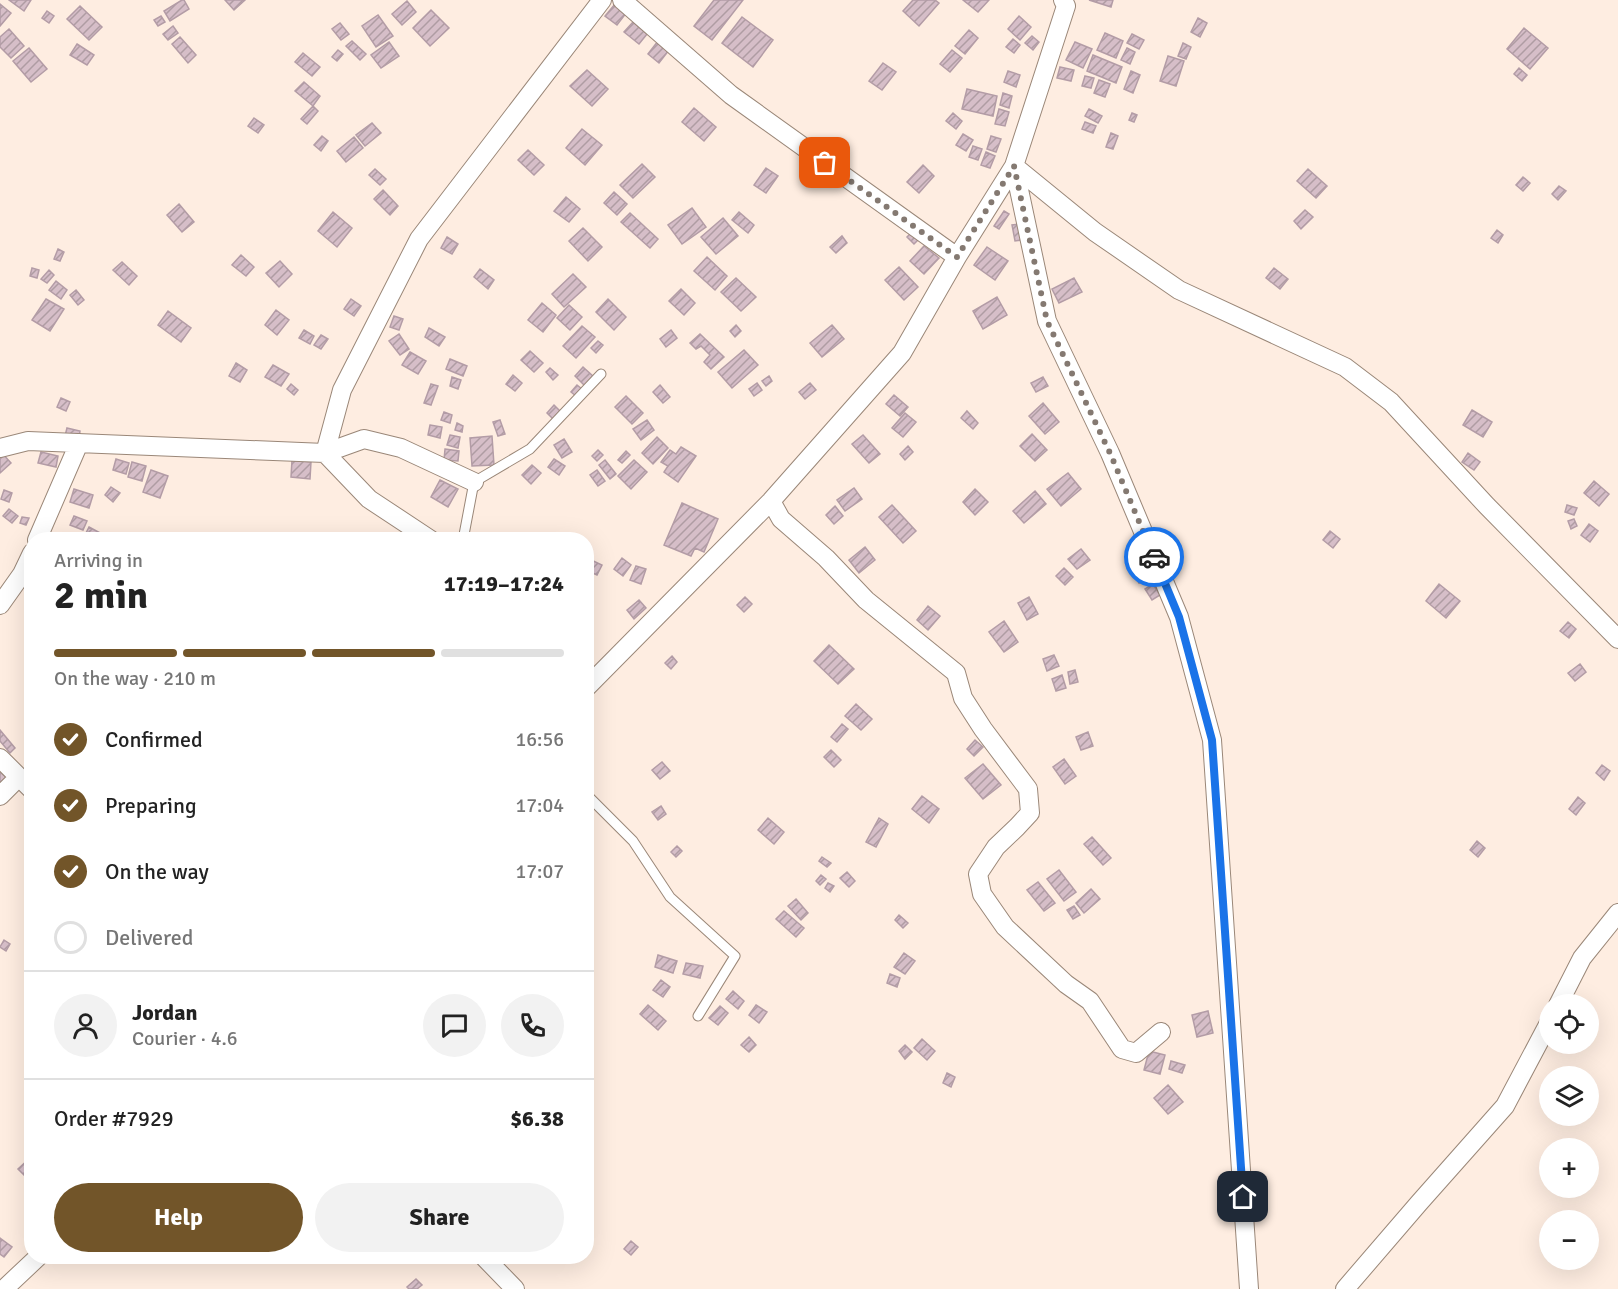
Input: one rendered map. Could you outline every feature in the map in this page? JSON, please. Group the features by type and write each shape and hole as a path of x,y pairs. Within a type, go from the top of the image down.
{"street":[{"path":"325,453 342,390 420,238 602,0"},
{"path":"622,0 731,95 957,257"},
{"path":"594,680 771,501 903,352 957,257 1014,166 1066,6 1063,0"},
{"path":"1014,166 1095,232 1179,290 1346,367 1391,402 1487,506 1618,639"},
{"path":"1014,166 1047,321 1110,453 1179,617 1212,740 1249,1289"},
{"path":"0,448 28,441 325,453 364,438 401,448 474,482"},
{"path":"40,532 79,443"},
{"path":"325,453 369,500 418,532"},
{"path":"771,501 781,519 826,558 866,600 956,674 963,698 1028,789 1030,813 996,847 978,874 982,894 1005,927 1066,984 1090,1001 1122,1049 1136,1053 1161,1032"},
{"path":"0,605 24,570"},
{"path":"0,758 24,783"},
{"path":"0,796 18,777"},
{"path":"1564,994 1582,958 1618,913"},
{"path":"1345,1289 1505,1106 1539,1043"},
{"path":"4,1289 31,1264"},
{"path":"491,1264 514,1289"}],"lane":[{"path":"465,532 474,482 530,448 601,374"},
{"path":"594,802 633,841 670,897 735,956 698,1016"}],"building":[{"path":"9,0 31,0 24,11"},
{"path":"182,0 189,9 170,21 164,11"},
{"path":"225,0 245,0 234,10"},
{"path":"714,0 743,0 712,40 694,26"},
{"path":"913,0 935,0 939,3 919,26 903,11"},
{"path":"963,0 989,0 978,12"},
{"path":"1089,0 1113,0 1111,7"},
{"path":"407,1 416,12 402,25 392,14"},
{"path":"0,4 11,13 0,26"},
{"path":"615,4 627,12 617,25 605,16"},
{"path":"80,6 102,27 89,40 67,19"},
{"path":"431,10 449,28 430,46 413,28"},
{"path":"47,11 54,16 49,23 42,18"},
{"path":"378,15 393,36 376,47 362,26"},
{"path":"161,16 165,22 158,26 154,20"},
{"path":"1019,16 1031,27 1020,40 1008,29"},
{"path":"742,17 773,40 753,67 722,43"},
{"path":"1198,18 1207,23 1200,37 1191,32"},
{"path":"633,22 647,34 639,44 624,32"},
{"path":"340,23 349,34 341,40 332,29"},
{"path":"173,26 178,33 168,40 163,34"},
{"path":"1524,28 1548,48 1530,69 1507,49"},
{"path":"9,29 24,46 11,58 0,47 0,37"},
{"path":"969,30 978,38 965,54 955,46"},
{"path":"1105,33 1123,41 1116,58 1097,50"},
{"path":"1132,34 1144,40 1139,49 1127,43"},
{"path":"1032,36 1039,42 1033,50 1025,43"},
{"path":"180,37 196,55 188,63 172,44"},
{"path":"1013,39 1020,45 1014,53 1006,47"},
{"path":"352,41 366,54 360,60 346,46"},
{"path":"658,41 669,50 659,63 648,54"},
{"path":"389,42 399,56 381,68 371,55"},
{"path":"1075,42 1092,49 1083,68 1066,60"},
{"path":"1183,43 1191,47 1186,59 1178,56"},
{"path":"77,44 94,55 87,65 70,55"},
{"path":"29,48 47,69 31,82 13,61"},
{"path":"1127,48 1135,52 1130,64 1121,60"},
{"path":"338,50 343,54 337,61 332,57"},
{"path":"952,50 962,58 950,72 940,64"},
{"path":"303,53 320,67 312,76 295,62"},
{"path":"1093,55 1122,67 1116,83 1087,71"},
{"path":"1168,56 1184,61 1176,86 1160,81"},
{"path":"883,63 896,72 882,90 869,81"},
{"path":"1060,67 1074,70 1071,81 1057,78"},
{"path":"1519,68 1527,75 1522,81 1514,74"},
{"path":"587,70 608,89 592,106 570,86"},
{"path":"1008,71 1020,75 1016,87 1004,82"},
{"path":"1131,71 1140,75 1133,93 1124,89"},
{"path":"1085,76 1094,78 1091,88 1082,86"},
{"path":"1099,80 1110,84 1105,97 1094,93"},
{"path":"304,82 320,96 313,106 295,91"},
{"path":"967,89 997,96 993,116 962,109"},
{"path":"1003,93 1012,96 1009,108 1000,105"},
{"path":"313,106 318,111 307,124 301,119"},
{"path":"694,108 716,127 704,141 682,122"},
{"path":"999,109 1009,112 1005,126 995,124"},
{"path":"1089,109 1102,116 1098,123 1085,116"},
{"path":"953,113 962,121 956,129 946,121"},
{"path":"1132,113 1137,115 1134,122 1129,120"},
{"path":"254,118 264,125 258,133 248,126"},
{"path":"1085,122 1096,126 1093,133 1082,129"},
{"path":"372,123 381,133 365,146 356,135"},
{"path":"582,129 602,145 585,165 566,148"},
{"path":"1111,133 1118,136 1113,149 1106,147"},
{"path":"963,134 973,140 966,151 956,145"},
{"path":"322,136 328,141 321,151 314,145"},
{"path":"991,136 1001,139 996,152 987,149"},
{"path":"354,137 363,148 346,162 337,151"},
{"path":"973,146 982,149 978,160 969,157"},
{"path":"528,150 544,165 534,175 518,160"},
{"path":"986,152 995,156 990,168 981,165"},
{"path":"642,164 655,177 633,198 620,185"},
{"path":"923,165 934,176 919,193 907,182"},
{"path":"766,168 778,176 766,193 754,185"},
{"path":"375,169 386,179 380,185 369,175"},
{"path":"1308,169 1327,186 1316,198 1297,181"},
{"path":"1523,177 1530,183 1523,191 1516,185"},
{"path":"1559,186 1566,191 1558,200 1552,194"},
{"path":"383,190 398,206 390,215 374,199"},
{"path":"614,192 627,204 617,215 604,203"},
{"path":"566,197 580,209 569,222 554,211"},
{"path":"179,204 194,222 182,232 167,215"},
{"path":"692,208 706,227 682,244 668,225"},
{"path":"1305,210 1313,217 1301,229 1294,221"},
{"path":"1004,211 1009,214 999,229 994,226"},
{"path":"333,212 352,228 337,247 318,231"},
{"path":"739,212 754,225 748,233 732,220"},
{"path":"630,213 658,239 650,248 621,222"},
{"path":"723,218 738,236 716,254 701,237"},
{"path":"1020,224 1022,240 1015,241 1012,225"},
{"path":"583,228 602,247 588,261 569,241"},
{"path":"914,230 921,237 914,244 907,237"},
{"path":"1497,230 1503,235 1498,243 1491,238"},
{"path":"842,236 847,243 836,253 830,247"},
{"path":"447,237 458,244 452,254 441,248"},
{"path":"924,246 939,258 924,274 910,261"},
{"path":"987,247 1008,261 995,280 974,265"},
{"path":"58,249 64,252 60,261 54,259"},
{"path":"241,255 254,267 246,276 232,265"},
{"path":"707,257 727,276 715,290 694,271"},
{"path":"280,261 292,274 279,287 266,273"},
{"path":"122,262 137,276 129,285 113,270"},
{"path":"899,267 918,287 904,300 885,280"},
{"path":"32,268 39,270 37,278 30,276"},
{"path":"1274,268 1288,279 1280,289 1266,278"},
{"path":"480,269 494,280 488,289 474,277"},
{"path":"49,270 54,275 47,283 41,279"},
{"path":"573,274 586,287 564,307 552,294"},
{"path":"736,278 756,297 741,311 721,292"},
{"path":"1074,278 1082,292 1059,303 1052,289"},
{"path":"56,281 67,290 61,299 49,290"},
{"path":"681,289 695,303 684,315 669,301"},
{"path":"76,290 84,300 78,305 70,295"},
{"path":"997,297 1007,315 983,329 973,311"},
{"path":"46,299 64,309 50,331 32,320"},
{"path":"351,299 361,306 354,316 344,309"},
{"path":"608,299 626,317 614,330 596,312"},
{"path":"542,303 556,315 543,332 528,320"},
{"path":"569,305 582,317 570,330 557,318"},
{"path":"276,310 289,320 277,335 265,325"},
{"path":"168,311 191,328 181,342 158,325"},
{"path":"394,316 403,319 399,330 390,327"},
{"path":"736,325 741,331 735,337 730,331"},
{"path":"832,325 844,339 822,357 810,343"},
{"path":"582,326 595,337 576,358 563,346"},
{"path":"429,328 445,337 439,346 425,337"},
{"path":"304,330 314,336 310,344 299,338"},
{"path":"671,330 677,338 666,347 660,339"},
{"path":"399,334 409,349 400,355 389,341"},
{"path":"700,334 724,357 711,369 704,362 710,355 701,346 696,349 690,343"},
{"path":"321,335 328,339 321,349 314,345"},
{"path":"598,341 603,345 596,353 591,348"},
{"path":"744,350 758,365 732,388 718,372"},
{"path":"530,351 543,363 534,372 521,360"},
{"path":"410,352 426,361 418,374 402,365"},
{"path":"450,359 467,366 463,376 446,369"},
{"path":"236,363 247,370 240,382 229,376"},
{"path":"273,365 289,374 281,386 265,377"},
{"path":"583,367 594,377 585,386 575,376"},
{"path":"550,368 558,375 553,380 546,372"},
{"path":"513,375 522,383 515,391 506,384"},
{"path":"769,376 772,381 766,386 762,381"},
{"path":"452,377 461,380 458,389 450,386"},
{"path":"1043,377 1048,386 1036,392 1031,383"},
{"path":"757,383 762,390 754,396 749,389"},
{"path":"810,383 816,390 805,399 799,392"},
{"path":"291,384 298,390 294,395 287,389"},
{"path":"431,384 438,386 431,405 424,403"},
{"path":"577,385 582,389 576,396 571,392"},
{"path":"660,385 670,397 663,403 653,392"},
{"path":"894,395 908,407 900,416 886,404"},
{"path":"626,396 643,413 632,424 615,407"},
{"path":"61,398 70,402 66,411 57,407"},
{"path":"1043,403 1059,422 1045,434 1029,416"},
{"path":"554,405 560,411 553,419 547,413"},
{"path":"1472,410 1492,422 1483,437 1463,425"},
{"path":"967,411 978,423 973,429 961,418"},
{"path":"444,412 452,415 450,423 441,420"},
{"path":"905,413 916,422 903,437 892,428"},
{"path":"500,420 505,434 498,436 493,422"},
{"path":"647,420 654,430 641,440 633,429"},
{"path":"457,423 463,426 462,432 455,430"},
{"path":"430,425 442,427 440,438 428,435"},
{"path":"67,428 80,431 79,438 65,436"},
{"path":"1032,434 1047,450 1035,461 1020,446"},
{"path":"450,435 460,437 458,448 447,445"},
{"path":"863,435 880,454 869,463 852,444"},
{"path":"492,436 494,465 472,466 470,438"},
{"path":"657,437 668,448 653,464 642,453"},
{"path":"564,439 572,452 562,458 554,445"},
{"path":"908,446 913,452 905,460 900,454"},
{"path":"681,447 696,456 678,482 664,472 668,466 661,462 670,450 676,454"},
{"path":"445,449 459,451 458,461 444,460"},
{"path":"598,450 603,455 597,461 592,456"},
{"path":"0,451 11,463 0,473"},
{"path":"626,451 630,455 622,463 618,460"},
{"path":"41,452 58,456 56,467 38,463"},
{"path":"1468,453 1480,462 1474,470 1462,462"},
{"path":"116,459 129,463 126,474 113,470"},
{"path":"554,459 565,466 559,475 548,467"},
{"path":"292,460 311,462 310,479 291,477"},
{"path":"605,460 616,474 610,479 599,465"},
{"path":"634,460 647,472 631,489 618,476"},
{"path":"132,462 146,466 142,481 128,477"},
{"path":"532,465 541,473 531,484 522,475"},
{"path":"151,470 168,476 160,498 143,492"},
{"path":"597,470 605,481 598,486 590,475"},
{"path":"1068,473 1081,489 1061,506 1047,489"},
{"path":"440,480 458,489 448,507 431,497"},
{"path":"1594,481 1609,494 1599,506 1584,493"},
{"path":"111,487 120,493 113,502 105,495"},
{"path":"854,488 862,499 845,511 837,500"},
{"path":"74,489 93,495 89,508 70,502"},
{"path":"975,489 988,502 975,515 963,502"},
{"path":"4,490 12,493 9,502 1,499"},
{"path":"1035,491 1046,504 1024,523 1013,511"},
{"path":"682,503 718,519 704,552 695,548 691,556 664,545"},
{"path":"892,505 916,531 903,543 879,517"},
{"path":"1567,505 1577,508 1574,515 1565,512"},
{"path":"835,506 843,516 834,524 826,515"},
{"path":"9,509 18,516 12,523 3,516"},
{"path":"74,516 87,521 83,530 70,525"},
{"path":"22,517 29,518 26,525 20,523"},
{"path":"1574,519 1577,526 1571,529 1568,521"},
{"path":"1589,524 1598,531 1590,542 1581,535"},
{"path":"89,527 98,532 86,532"},
{"path":"1330,531 1340,539 1333,548 1323,540"},
{"path":"865,547 875,560 859,573 849,560"},
{"path":"1081,549 1090,560 1077,569 1068,559"},
{"path":"622,558 631,565 623,576 614,569"},
{"path":"594,561 602,565 597,575 594,574"},
{"path":"636,566 646,569 641,584 630,580"},
{"path":"1064,568 1073,577 1065,585 1056,576"},
{"path":"1145,568 1150,579 1139,583 1134,573"},
{"path":"1153,584 1160,595 1152,600 1145,589"},
{"path":"1439,584 1460,601 1446,618 1426,601"},
{"path":"745,597 752,604 744,612 737,605"},
{"path":"1029,597 1038,614 1027,620 1018,603"},
{"path":"639,600 646,608 634,619 627,610"},
{"path":"928,606 940,616 928,630 917,620"},
{"path":"1004,621 1018,642 1004,652 989,632"},
{"path":"1568,622 1576,629 1569,638 1560,631"},
{"path":"829,645 854,669 838,684 814,661"},
{"path":"1054,655 1059,666 1047,671 1043,659"},
{"path":"672,656 677,662 671,669 665,663"},
{"path":"1580,664 1586,672 1575,681 1568,673"},
{"path":"1075,670 1078,682 1070,684 1068,672"},
{"path":"1062,675 1066,688 1056,691 1052,679"},
{"path":"856,704 872,719 861,730 845,716"},
{"path":"842,724 848,729 837,742 831,737"},
{"path":"0,730 15,748 10,753 0,741"},
{"path":"1088,732 1093,746 1081,750 1076,737"},
{"path":"975,740 983,747 974,756 967,749"},
{"path":"831,750 841,760 834,767 824,757"},
{"path":"1064,759 1076,776 1065,784 1053,767"},
{"path":"662,762 670,771 660,779 652,770"},
{"path":"983,764 1001,785 983,799 965,778"},
{"path":"1602,765 1610,771 1604,780 1596,773"},
{"path":"0,772 7,778 0,787"},
{"path":"922,796 939,809 929,823 912,809"},
{"path":"1578,797 1585,803 1576,815 1569,809"},
{"path":"661,806 666,814 658,820 652,812"},
{"path":"768,818 784,832 774,844 758,830"},
{"path":"879,818 888,824 876,847 866,842"},
{"path":"1092,837 1111,858 1103,865 1084,844"},
{"path":"1477,841 1485,848 1478,857 1470,850"},
{"path":"677,846 682,851 676,857 671,852"},
{"path":"822,857 831,863 827,867 819,861"},
{"path":"1059,870 1076,892 1064,901 1047,879"},
{"path":"847,872 855,881 849,887 840,878"},
{"path":"821,875 826,879 820,885 816,881"},
{"path":"1038,882 1055,903 1044,911 1027,890"},
{"path":"828,883 834,886 830,892 825,888"},
{"path":"1091,889 1100,899 1084,913 1076,903"},
{"path":"796,899 808,913 801,920 788,906"},
{"path":"1074,906 1080,915 1073,919 1067,910"},
{"path":"784,911 804,928 796,937 776,919"},
{"path":"899,915 908,923 903,928 895,920"},
{"path":"4,940 10,944 6,951 0,947"},
{"path":"904,953 915,961 905,974 894,967"},
{"path":"658,955 677,961 673,973 655,967"},
{"path":"686,963 703,966 700,978 683,974"},
{"path":"890,974 900,978 897,987 887,983"},
{"path":"661,980 670,987 663,997 653,990"},
{"path":"733,991 744,1001 738,1009 726,999"},
{"path":"648,1005 666,1021 658,1030 640,1014"},
{"path":"756,1005 767,1012 759,1023 749,1015"},
{"path":"720,1006 728,1013 718,1025 709,1018"},
{"path":"1208,1011 1213,1033 1197,1037 1192,1015"},
{"path":"749,1037 756,1045 749,1052 741,1045"},
{"path":"922,1039 935,1051 927,1060 914,1048"},
{"path":"905,1045 912,1052 905,1059 899,1051"},
{"path":"1149,1051 1165,1055 1160,1074 1144,1070"},
{"path":"1171,1061 1185,1065 1182,1073 1169,1069"},
{"path":"947,1073 955,1077 951,1087 943,1083"},
{"path":"1168,1085 1183,1102 1168,1114 1154,1098"},
{"path":"24,1163 24,1175 18,1169"},
{"path":"0,1238 12,1247 4,1257 0,1254"},
{"path":"631,1241 638,1247 631,1255 624,1249"},
{"path":"416,1279 422,1285 417,1289 409,1289 407,1287"}],"way so far":[{"path":"825,163 957,257 1014,166 1047,321 1110,453 1154,557"}],"route":[{"path":"1154,557 1179,617 1212,740 1243,1197"}]}
